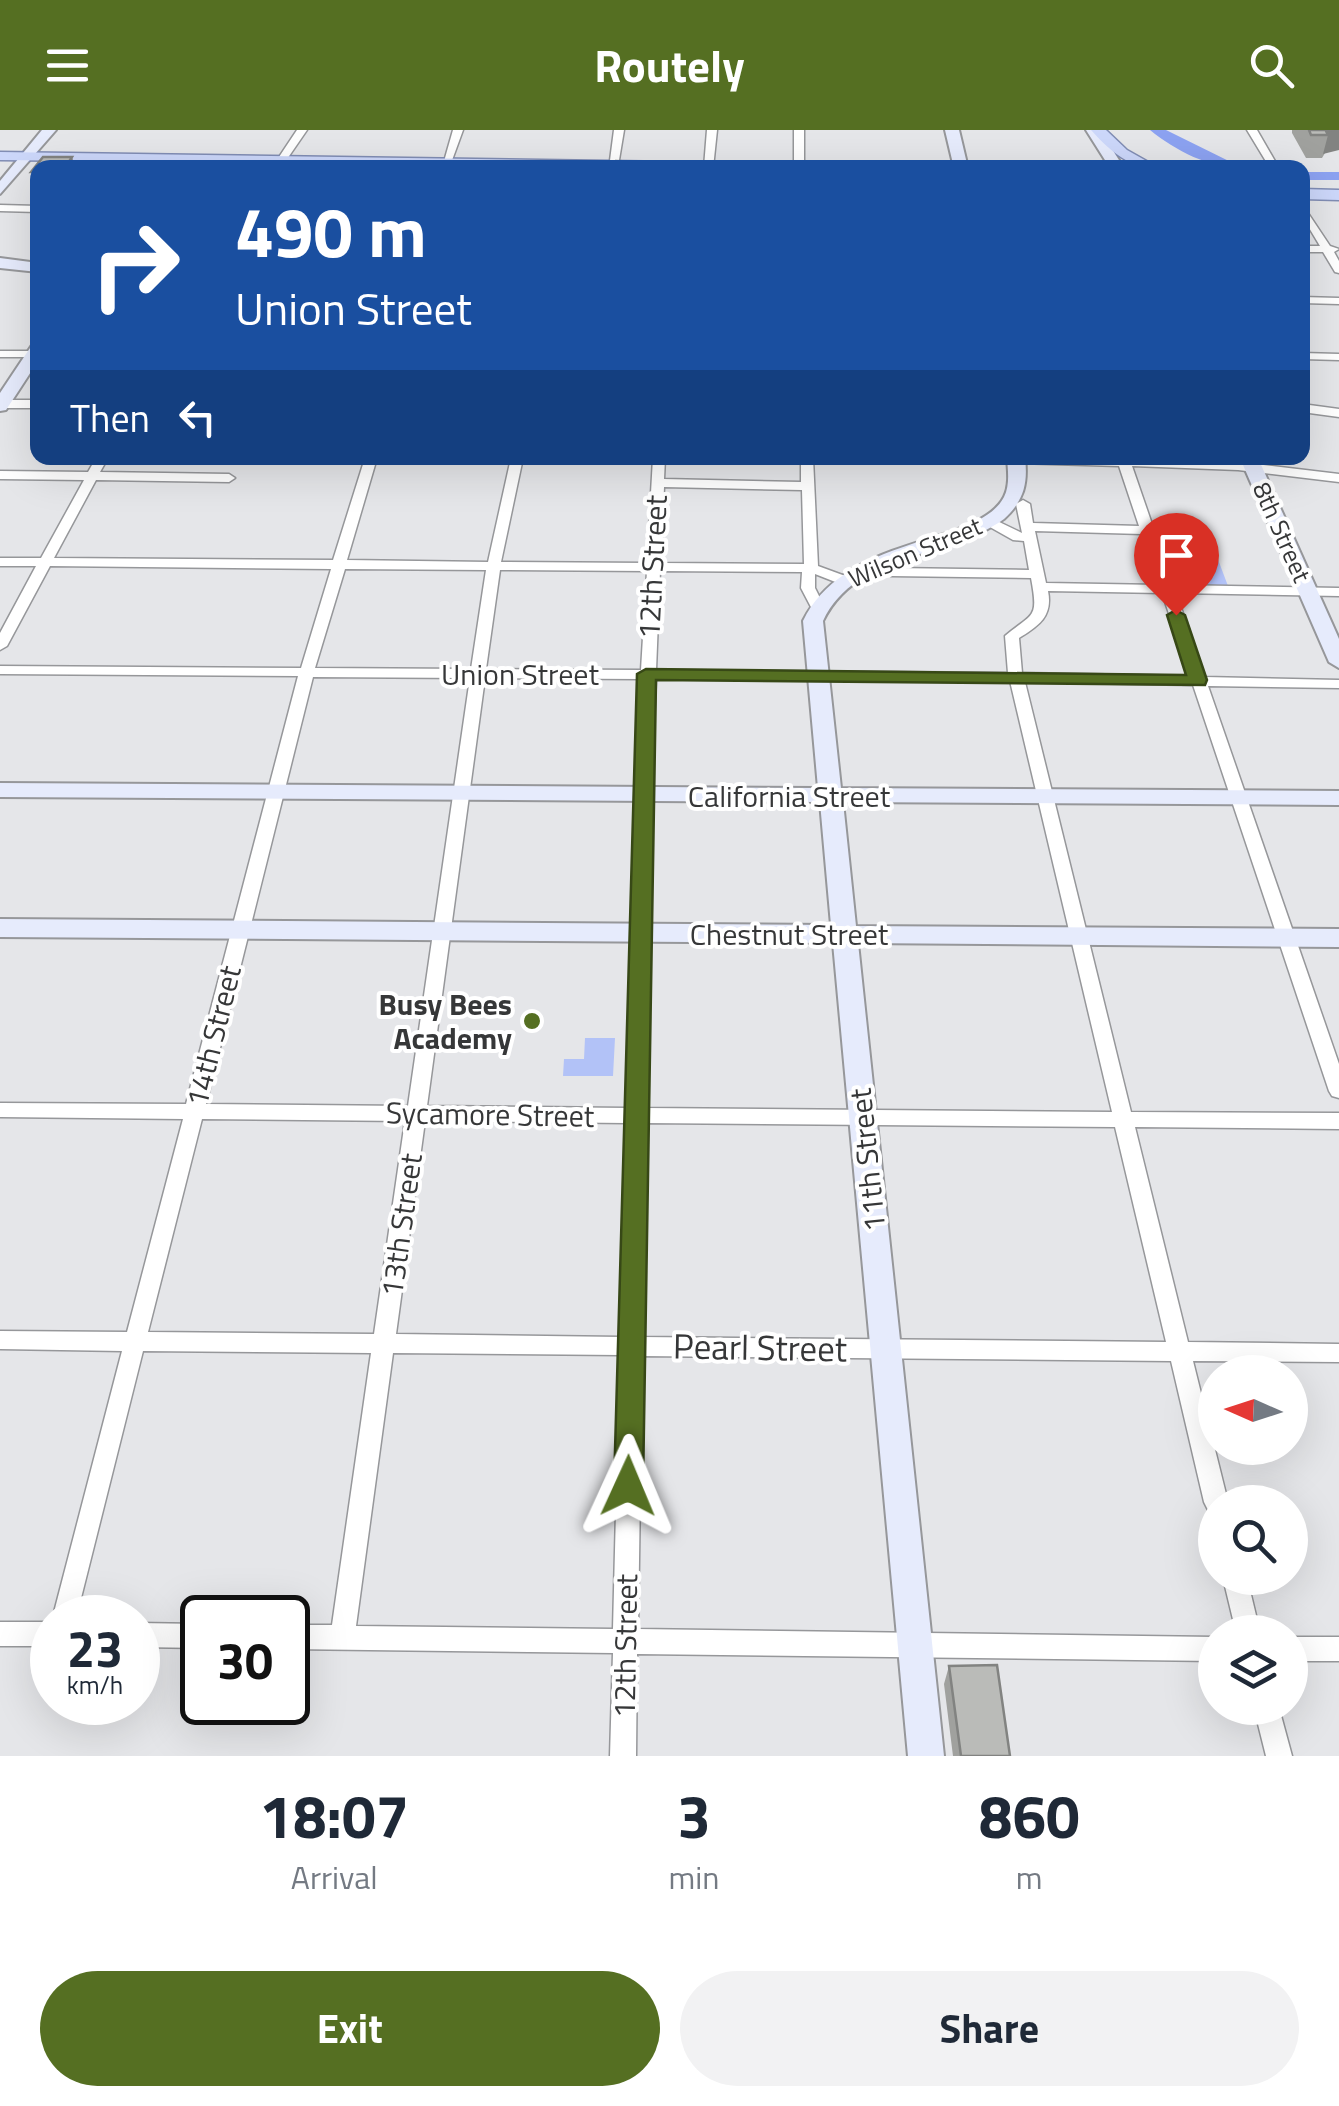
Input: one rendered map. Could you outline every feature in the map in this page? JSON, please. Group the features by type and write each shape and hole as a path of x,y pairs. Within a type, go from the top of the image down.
{"main road":[{"path":"1095,130 1136,160"},
{"path":"0,156 282,160"},
{"path":"1310,194 1339,195"}],"street":[{"path":"0,190 49,130"},
{"path":"282,160 302,130"},
{"path":"439,160 458,130"},
{"path":"614,160 619,130"},
{"path":"710,160 712,130"},
{"path":"799,160 800,130"},
{"path":"952,130 958,160"},
{"path":"1095,130 1112,160"},
{"path":"1252,130 1270,160"},
{"path":"0,208 30,208"},
{"path":"1310,218 1333,249 1339,270"},
{"path":"0,263 30,267"},
{"path":"1310,300 1339,301"},
{"path":"0,354 30,352"},
{"path":"1310,356 1339,357"},
{"path":"1,405 30,360"},
{"path":"1,405 30,404"},
{"path":"1310,409 1339,413"},
{"path":"0,646 98,465"},
{"name":"14th Street","path":"70,1595 306,672 369,465"},
{"name":"13th Street","path":"342,1638 478,673 516,465"},
{"name":"12th Street","path":"623,1756 642,795 658,465"},
{"name":"11th Street","path":"808,465 811,568 806,576 809,596 816,606 813,622 926,1756"},
{"path":"1018,465 1019,502 1040,580 1041,616 1012,636 1016,677 1212,1485"},
{"path":"1125,465 1339,1092"},
{"name":"8th Street","path":"1252,465 1339,662"},
{"path":"1263,465 1339,478"},
{"path":"0,475 229,478"},
{"path":"656,483 809,486"},
{"name":"Wilson Street","path":"816,606 843,580 988,522 1019,502"},
{"path":"988,522 1018,537 1030,532 1146,530"},
{"path":"0,562 651,570 811,568 843,580"},
{"path":"877,564 891,572 1168,589 1339,592"},
{"name":"Union Street","path":"0,670 1016,677 1339,684"},
{"name":"California Street","path":"0,790 1339,798"},
{"name":"Chestnut Street","path":"0,928 1339,938"},
{"name":"Sycamore Street","path":"0,1110 1339,1121"},
{"name":"Pearl Street","path":"0,1340 1339,1354"},
{"path":"0,1634 30,1634"},
{"path":"310,1637 1198,1649"},
{"path":"1308,1649 1339,1650"},
{"path":"1271,1725 1279,1756"}],"shaded area":[{"path":"1150,525 1205,525 1228,586 1171,585"},
{"path":"585,1038 615,1038 613,1076 563,1076 564,1059 584,1059"}],"building":[{"path":"1309,130 1334,130 1326,131 1328,135 1311,135"},
{"path":"43,157 72,157 70,160 41,160"},
{"path":"997,1665 1010,1756 961,1756 949,1666"}],"waterway":[{"path":"1157,130 1214,160"},
{"path":"1310,176 1339,176"}],"place":[{"name":"Busy Bees Academy","path":"532,1021"}],"route":[{"path":"628,1486 646,674 1198,680 1176,615"}]}
